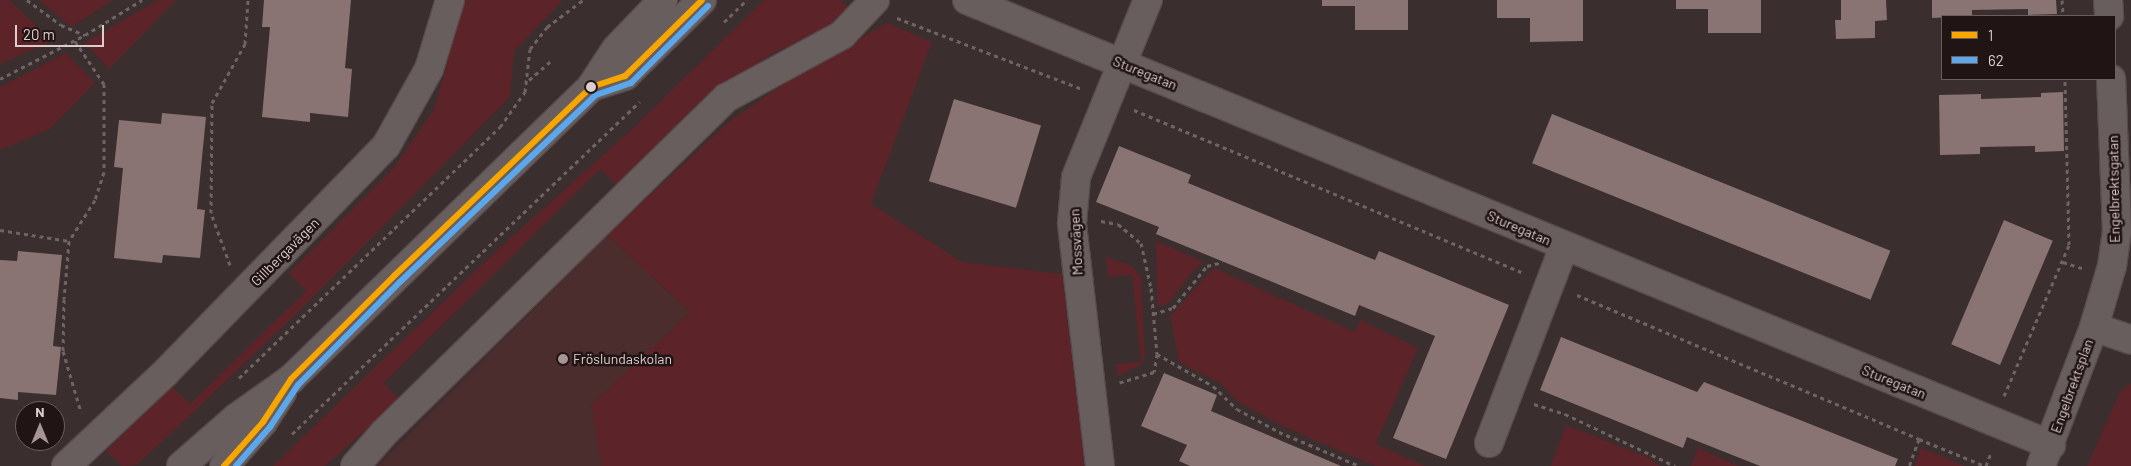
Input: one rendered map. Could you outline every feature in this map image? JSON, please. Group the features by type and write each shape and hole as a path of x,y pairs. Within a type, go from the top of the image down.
{"street":[{"name":"Gillbergavägen","path":"66,466 241,296 386,146 430,69 450,0"},
{"path":"180,466 236,418 291,379 591,87 616,49 662,0"},
{"path":"591,87 625,76 702,0"},
{"name":"Sturegatan","path":"967,0 1564,247 2046,455"},
{"name":"Mossvägen","path":"1100,466 1090,390 1073,216 1076,177 1148,0"},
{"path":"2108,0 2109,15"},
{"path":"355,466 384,433 726,98 842,35 872,4"},
{"name":"Engelbrektsgatan","path":"2094,327 2117,232 2111,80"},
{"path":"1489,443 1548,283 1564,247"},
{"path":"2094,327 2131,340"},
{"name":"Engelbrektsplan","path":"2046,455 2094,327"},
{"path":"224,466 263,422 291,379"}],"path":[{"path":"27,0 61,24 85,36"},
{"path":"0,79 85,36 142,0"},
{"path":"241,296 211,214 212,103 245,44 248,0"},
{"path":"234,383 500,127 516,108 528,81 530,49 548,26 583,0"},
{"path":"718,27 747,0"},
{"path":"2062,0 2063,15"},
{"path":"872,4 1107,99 1985,466"},
{"path":"75,41 104,84 104,172 95,200 69,241 62,351 90,443"},
{"path":"528,81 552,60"},
{"path":"2004,398 2069,245 2065,80"},
{"path":"288,439 646,96"},
{"path":"1073,216 1118,224 1141,243 1153,314 1157,354 1154,372 1090,390"},
{"path":"0,230 69,241"},
{"path":"1153,314 1173,308 1207,266 1223,262"},
{"path":"1157,354 1213,386 1237,409 1279,432 1360,466"},
{"path":"1507,396 1565,414 1675,466"},
{"path":"1909,466 1918,439"}],"shaded area":[{"path":"0,0 9,0 52,41 0,64"},
{"path":"39,0 113,0 72,27"},
{"path":"158,0 176,0 109,69 84,43"},
{"path":"465,0 563,0 514,51 510,97 313,297 196,410 137,465 122,466 106,451 172,387 190,404 306,291 289,273 393,169 434,109"},
{"path":"764,0 839,0 848,6 843,17 824,32 777,51 736,77 617,185 600,169 384,383 400,400 325,466 273,466 496,251 631,130"},
{"path":"887,23 932,42 871,204 962,262 1062,274 1085,466 602,466 591,405 690,312 607,235 731,120 804,70"},
{"path":"66,53 95,83 50,129 0,150 0,87"},
{"name":"Fröslundaskolan","path":"607,235 690,312 591,405 602,466 378,466"},
{"path":"1156,241 1204,262 1192,272 1167,305 1157,306"},
{"path":"1106,257 1132,266 1141,277 1145,356 1142,364 1118,376 1116,364 1141,361 1132,275 1108,277"},
{"path":"1214,268 1355,332 1360,320 1418,348 1376,444 1425,466 1376,466 1351,456 1276,423 1236,400 1219,382 1179,362 1170,316"},
{"path":"2131,384 2131,466 2087,466 2121,390"},
{"path":"1566,425 1647,457 1660,466 1551,466"},
{"path":"1698,448 1739,466 1691,466"},
{"path":"1921,448 1965,466 1915,466"}],"building":[{"path":"264,0 351,0 345,68 352,69 348,117 310,113 310,122 262,117 270,27 262,27"},
{"path":"1322,0 1408,0 1408,30 1355,30 1355,6 1322,6"},
{"path":"1497,0 1583,0 1583,41 1530,42 1530,18 1497,18"},
{"path":"1676,0 1761,0 1761,33 1708,33 1708,9 1676,9"},
{"path":"1841,0 1886,0 1887,20 1875,21 1875,38 1836,39 1835,20 1841,20"},
{"path":"1932,0 2056,0 2057,14 2028,15 2028,9 1972,10 1972,15 1941,15 1941,18 1932,18"},
{"path":"2063,92 2064,151 2035,152 2035,146 1980,147 1980,154 1940,155 1939,95 1981,94 1981,99 2041,97 2041,93"},
{"path":"954,99 1041,126 1016,208 929,181"},
{"path":"162,113 206,117 197,209 205,210 200,258 163,255 162,263 114,258 123,168 114,167 119,120 161,124"},
{"path":"1552,114 1890,251 1871,300 1532,163"},
{"path":"1119,146 1191,175 1188,183 1375,260 1379,251 1509,305 1446,459 1393,438 1435,336 1359,305 1355,316 1156,234 1159,227 1096,202"},
{"path":"2004,220 2053,241 2000,365 1951,344"},
{"path":"18,251 62,255 53,346 61,347 56,395 18,392 18,400 0,398 0,260 17,261"},
{"path":"1561,337 1697,392 1704,382 1898,459 1895,466 1760,466 1687,437 1683,448 1540,390"},
{"path":"1164,373 1217,395 1211,411 1341,466 1190,466 1179,461 1187,445 1141,426"}],"transit line":[{"name":"1","path":"224,466 263,422 291,379 394,276 591,87 625,76 702,0"},
{"name":"62","path":"236,466 270,427 298,385 400,282 596,95 631,83 708,6"}],"place":[{"name":"Fröslundaskolan","path":"563,359"}]}
